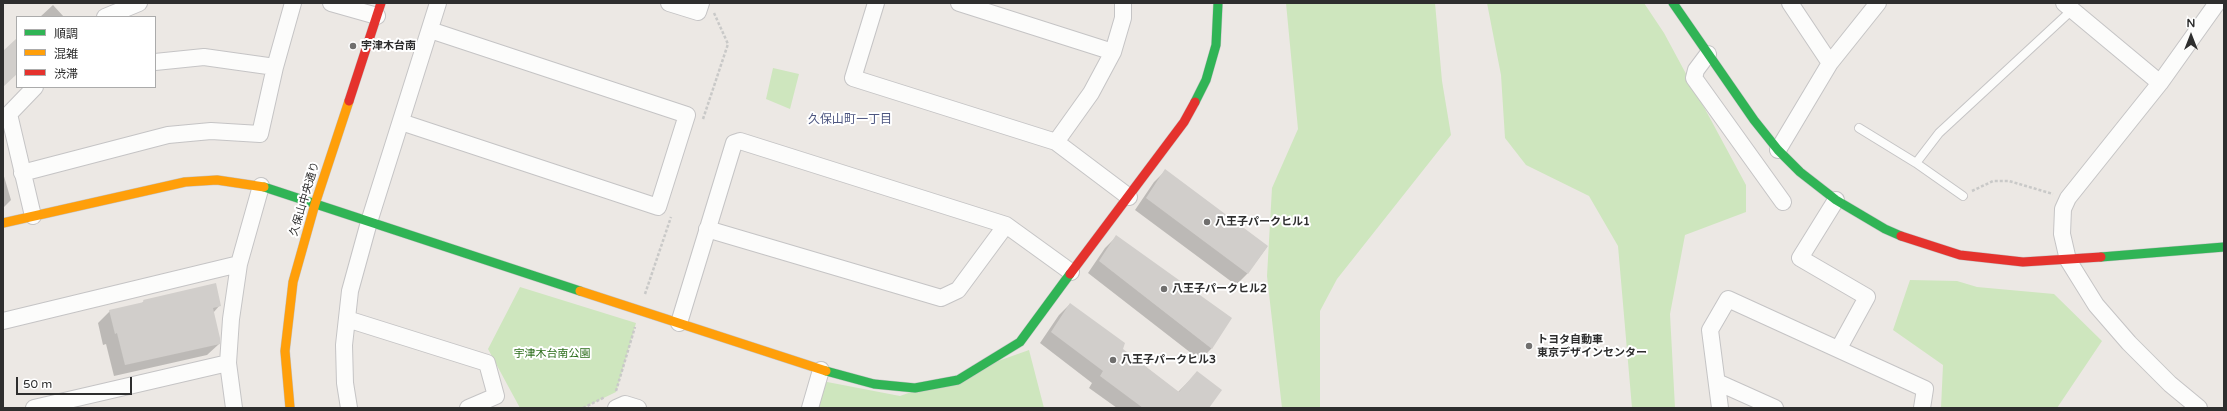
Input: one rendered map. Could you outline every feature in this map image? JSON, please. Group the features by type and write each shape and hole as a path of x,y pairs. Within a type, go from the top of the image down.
{"street":[{"path":"107,16 139,3"},
{"path":"22,172 168,135 211,131 260,134 275,67 293,3"},
{"path":"331,3 379,9"},
{"path":"349,408 345,383 344,345 350,291 369,222 438,3"},
{"path":"669,3 698,12 701,3"},
{"path":"876,3 854,78 1056,142 1129,197"},
{"path":"959,3 1113,52"},
{"path":"1056,142 1091,93 1113,52 1123,18 1124,3"},
{"path":"3,223 185,182 217,180 261,186 821,370 874,384 915,388 958,380 997,358 1020,342 1184,122 1206,80 1216,45 1218,3"},
{"path":"1673,3 1754,120 1778,150 1800,172 1836,200 1885,229 1937,249 2000,261 2046,262 2224,247"},
{"path":"1790,3 1830,62"},
{"path":"1778,150 1830,62 1878,3"},
{"path":"2199,408 2170,384 2129,343 2096,305 2068,260 2062,234 2063,209 2068,198 2160,83 2217,3"},
{"path":"2068,6 2160,83"},
{"name":"久保山中央通り","path":"290,408 285,351 293,282 315,204 379,9"},
{"path":"401,122 658,207 687,115 430,30"},
{"path":"1708,54 1696,70 1694,78 1784,202"},
{"path":"156,62 204,57 275,67"},
{"path":"33,216 9,114 34,88"},
{"path":"679,323 734,142 740,141 1006,225 1071,272"},
{"path":"234,408 228,363 230,319 239,264 261,186"},
{"path":"1836,200 1800,258 1867,297 1839,348"},
{"path":"707,229 941,298 958,290 1006,225"},
{"path":"3,321 239,264"},
{"path":"1720,408 1710,330 1728,299 1839,348 1925,389 1922,408"},
{"path":"347,319 487,363 496,396 468,408"},
{"path":"34,408 228,363"},
{"path":"810,408 821,370"},
{"path":"1716,382 1775,408"},
{"path":"616,408 625,404 638,408"}],"lane":[{"path":"1916,162 1939,133 2068,6"},
{"path":"1858,128 1916,162 1963,196"}],"path":[{"path":"1963,196 1993,181 2008,181 2068,198"}],"green space":[{"path":"1286,3 1435,3 1442,81 1451,135 1337,279 1320,311 1320,408 1282,408 1267,276 1272,188 1298,129"},
{"path":"1487,3 1644,3 1664,33 1746,185 1746,212 1685,235 1670,314 1675,408 1632,408 1618,246 1589,196 1526,165 1505,138 1501,75"},
{"path":"773,68 799,74 790,109 766,99"},
{"path":"1910,280 1957,281 1977,287 2054,294 2102,341 2057,408 1941,408 1943,365 1893,330"},
{"name":"宇津木台南公園","path":"520,287 636,323 616,392 583,408 520,408 488,349"},
{"path":"1029,350 1044,408 814,408 822,381 900,396"}],"building":[{"path":"16,39 16,75 3,87 3,51"},
{"name":"八王子パークヒル1","path":"1165,169 1268,246 1248,274 1146,198"},
{"name":"八王子パークヒル2","path":"1116,235 1232,318 1212,349 1099,261"},
{"path":"216,283 221,306 213,308 220,344 125,365 117,333 115,334 109,310 144,302 143,300"},
{"name":"八王子パークヒル3","path":"1070,303 1125,343 1123,349 1179,392 1197,371 1222,390 1209,408 1143,408 1100,376 1103,371 1051,332"}],"traffic: fast":[{"path":"1195,102 1206,80 1216,45 1218,3"},
{"path":"1673,3 1754,120 1778,150 1800,172 1836,200 1885,229 1901,236"},
{"path":"264,187 580,291"},
{"path":"2101,257 2224,247"},
{"path":"826,371 874,384 915,388 958,380 1020,342 1070,274"}],"traffic: slow":[{"path":"290,408 285,351 293,282 315,204 349,101"},
{"path":"3,223 185,182 217,180 264,187"},
{"path":"580,291 826,371"}],"traffic: jam":[{"path":"349,101 381,3"},
{"path":"1070,274 1184,122 1195,102"},
{"path":"1901,236 1960,255 2023,262 2101,257"}],"place":[{"name":"宇津木台南","path":"353,46"},
{"name":"八王子パークヒル1","path":"1207,222"},
{"name":"八王子パークヒル2","path":"1164,289"},
{"name":"トヨタ自動車 東京デザインセンター","path":"1529,346"},
{"name":"八王子パークヒル3","path":"1113,360"}],"district":[{"name":"久保山町一丁目","path":"850,120"}]}
